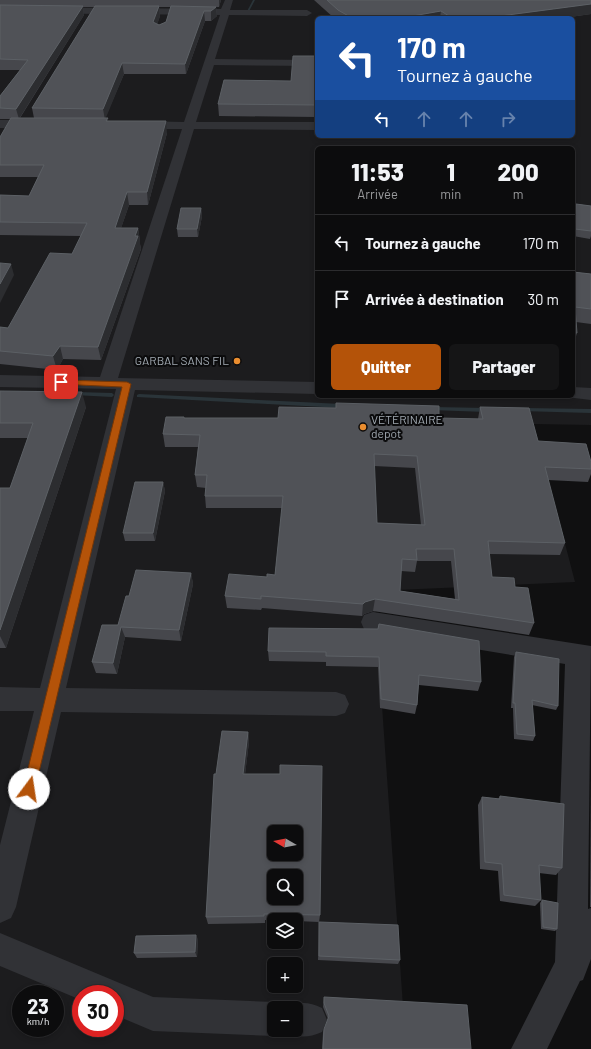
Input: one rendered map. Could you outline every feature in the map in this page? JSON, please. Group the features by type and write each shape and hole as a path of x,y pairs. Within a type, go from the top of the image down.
{"street":[{"path":"106,10 112,0"},
{"path":"156,11 162,0"},
{"path":"0,907 50,700 117,384 189,125 209,62 229,8"},
{"path":"0,10 156,11 166,16 229,8 256,12 307,13"},
{"path":"86,23 94,10"},
{"path":"209,62 315,63"},
{"path":"24,124 32,111"},
{"path":"0,124 47,124"},
{"path":"126,125 315,126"},
{"path":"0,381 315,388"},
{"path":"575,393 591,394"},
{"path":"373,622 585,656 579,963"},
{"path":"0,699 336,704"},
{"path":"529,1049 579,963 591,924"},
{"path":"0,949 85,985"},
{"path":"124,1002 153,1014 267,1019"}],"shaded area":[{"path":"0,0 591,0 591,425 534,424 575,582 374,591 406,1049 0,1049"}],"building":[{"path":"327,0 591,0 591,4 500,16 449,16 441,11 412,16 348,16 338,10"},
{"path":"0,5 83,6 16,109 0,108 0,96 28,60 0,59"},
{"path":"95,6 159,6 153,22 159,25 166,22 171,6 216,7 211,11 204,11 185,64 122,63 103,109 32,108"},
{"path":"293,56 315,56 315,105 218,104 224,80 291,81"},
{"path":"11,118 108,118 106,121 166,121 147,192 127,192 115,228 138,228 135,236 138,236 98,347 60,346 53,356 0,351 0,327 8,328 50,253 72,254 87,223 0,222 0,195 29,196 44,165 0,165 0,137"},
{"path":"576,204 591,206 591,231 575,229"},
{"path":"181,208 201,208 197,229 177,229"},
{"path":"0,263 11,264 0,284"},
{"path":"575,272 591,274 591,309 575,307"},
{"path":"575,307 577,333 575,332"},
{"path":"0,391 82,392 0,630 0,488 10,488 33,423 0,423"},
{"path":"336,403 439,406 439,418 483,419 480,407 529,408 538,441 586,444 591,462 591,469 545,467 565,543 488,541 492,577 514,578 515,587 528,588 534,623 375,599 363,604 261,596 261,599 225,596 229,574 267,577 267,574 275,575 283,496 205,496 207,475 195,475 200,435 163,434 166,417 278,418 279,407 336,408","holes":["374,454 417,456 425,525 377,523","416,549 454,549 459,600 400,591 402,559 417,560"]},
{"path":"135,482 163,482 153,533 123,533"},
{"path":"136,570 191,573 179,630 121,627 113,663 92,662 102,625 118,625 126,596 129,596"},
{"path":"379,624 479,641 481,682 419,675 417,705 381,699 379,657 326,656 326,652 268,651 269,628 378,629"},
{"path":"516,652 559,659 558,706 532,700 535,736 517,734 515,703 513,703"},
{"path":"222,731 248,732 243,774 280,774 280,765 322,766 320,915 303,915 303,913 267,913 264,914 264,916 206,917 214,774 216,774"},
{"path":"500,796 564,804 562,868 539,865 541,900 504,895 502,864 485,862 482,797 500,799"},
{"path":"542,900 558,903 557,929 543,927"},
{"path":"319,922 398,925 400,960 319,956"},
{"path":"196,935 195,952 134,953 136,936"},
{"path":"324,997 467,1005 471,1049 323,1049 324,1029 329,1016 324,1003"}],"waterway":[{"path":"246,15 254,0"},
{"path":"76,394 112,395"},
{"path":"139,396 342,406"},
{"path":"433,409 486,410"},
{"path":"523,410 591,411"}],"place":[{"name":"GARBAL SANS FIL","path":"237,361"},
{"name":"VÉTÉRINAIRE depot","path":"363,427"}],"route":[{"path":"29,789 127,384 61,382"}]}
